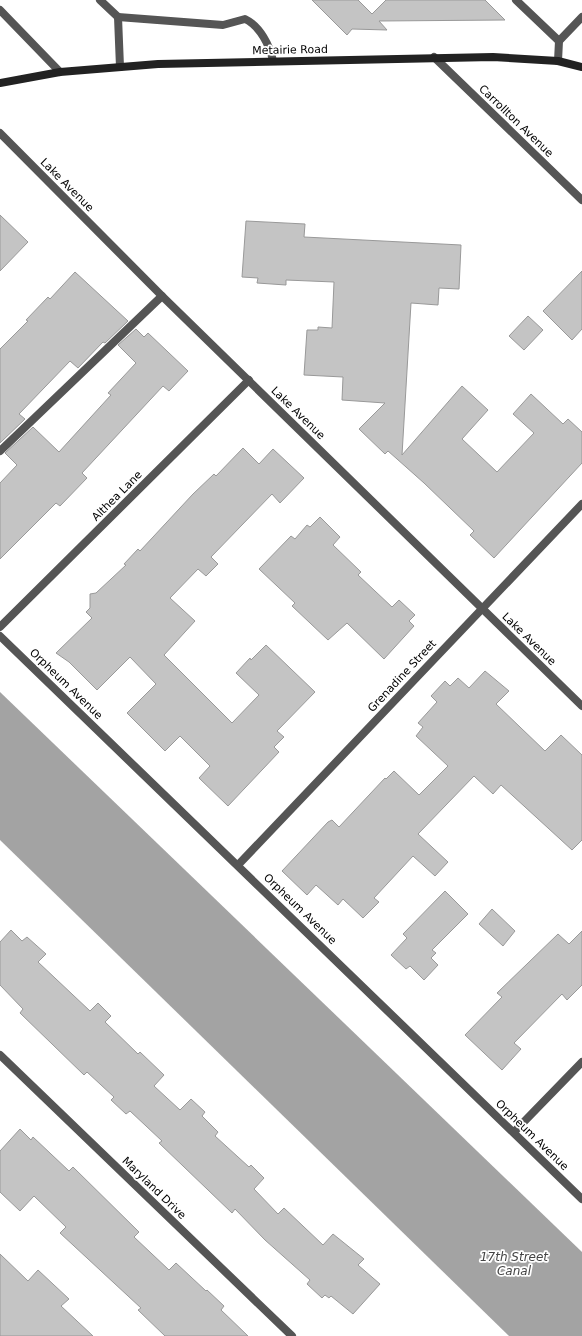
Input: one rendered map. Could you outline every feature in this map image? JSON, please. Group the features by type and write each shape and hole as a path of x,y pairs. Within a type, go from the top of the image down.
{"main road":[{"name":"Metairie Road","path":"0,83 60,72 158,64 434,57 493,57 558,61 582,66"}],"street":[{"path":"100,0 118,17 223,25 245,19 254,25 270,48 273,61"},
{"path":"516,0 559,41"},
{"path":"0,10 3,19 60,72"},
{"path":"118,17 120,67"},
{"path":"558,61 559,41 582,18"},
{"name":"Carrollton Avenue","path":"434,57 582,200"},
{"name":"Lake Avenue","path":"0,133 162,296 582,706"},
{"path":"0,451 162,296"},
{"name":"Althea Lane","path":"0,627 249,380"},
{"name":"Grenadine Street","path":"238,865 582,504"},
{"name":"Orpheum Avenue","path":"0,636 582,1199"},
{"name":"Maryland Drive","path":"0,1055 292,1336"},
{"path":"514,1132 582,1062"}],"water":[{"name":"17th Street Canal","path":"0,692 582,1252 582,1336 509,1336 0,840"}],"building":[{"path":"312,0 358,0 372,14 386,0 485,0 505,20 379,21 387,30 352,29 347,35"},
{"path":"0,215 28,242 0,271"},
{"path":"246,221 305,224 304,237 461,245 459,289 439,288 438,305 411,303 402,455 462,386 488,410 462,439 497,472 534,433 513,414 531,394 563,424 568,419 582,432 582,463 494,558 470,535 474,531 424,483 388,451 385,454 359,429 385,403 342,400 343,377 304,375 307,330 318,330 318,327 332,328 334,282 286,280 286,285 257,283 258,278 242,277"},
{"path":"582,271 582,329 572,340 543,311"},
{"path":"75,272 128,321 105,343 103,342 78,368 70,361 19,414 25,419 0,443 0,349 28,321 26,320 48,297 50,299"},
{"path":"528,316 543,330 524,350 509,336"},
{"path":"136,329 144,337 148,333 188,371 169,391 163,386 82,473 87,478 60,506 56,503 0,559 0,483 17,465 5,453 33,427 59,452 111,395 108,393 136,363 118,345"},
{"path":"243,448 259,464 273,449 304,478 280,503 272,494 211,557 218,564 206,576 198,569 170,598 195,621 164,655 232,723 259,695 236,673 250,658 251,660 266,645 315,692 277,731 284,737 274,747 279,752 228,806 199,778 210,766 180,736 165,751 127,713 156,684 130,657 97,690 69,662 56,653 92,618 86,612 90,608 90,594 96,593 126,565 124,564 138,549 140,551 193,494 214,474 216,476"},
{"path":"320,517 340,537 333,545 361,572 358,575 392,607 399,600 415,615 409,621 414,626 384,659 347,623 328,640 292,606 295,603 259,569 291,536 295,539 307,525 310,527"},
{"path":"485,671 509,691 496,704 545,751 561,735 582,755 582,840 572,850 501,785 493,794 474,776 418,834 448,862 435,876 413,856 374,898 379,902 363,918 343,899 338,905 316,885 307,895 282,871 328,822 332,820 339,827 385,778 386,779 394,771 419,795 448,766 416,736 423,727 418,723 437,702 431,696 445,681 450,686 458,678 469,688"},
{"path":"445,891 468,914 432,950 436,953 431,958 438,965 424,980 410,966 406,969 391,955 407,938 403,934"},
{"path":"492,909 515,931 503,946 479,924"},
{"path":"11,930 22,941 27,937 46,954 38,962 90,1011 98,1003 111,1016 105,1022 138,1054 140,1052 164,1075 154,1086 180,1110 191,1099 205,1112 202,1116 218,1132 215,1136 249,1167 251,1165 264,1178 254,1189 278,1214 284,1208 323,1245 333,1234 364,1259 358,1265 380,1284 353,1314 331,1296 329,1298 325,1295 322,1298 307,1284 310,1280 265,1240 235,1209 232,1213 159,1143 162,1141 130,1111 126,1114 111,1100 114,1097 87,1072 84,1075 20,1013 23,1009 0,985 0,942"},
{"path":"582,931 582,985 567,1000 562,994 514,1043 521,1049 502,1070 465,1035 502,997 497,993 558,934 569,944"},
{"path":"20,1129 31,1140 33,1137 69,1171 73,1167 139,1232 134,1237 169,1270 176,1263 224,1306 221,1310 248,1336 165,1336 138,1310 141,1308 60,1233 66,1227 34,1196 20,1211 0,1192 0,1151"},
{"path":"0,1254 28,1281 38,1270 69,1299 61,1306 93,1336 0,1336"}]}
